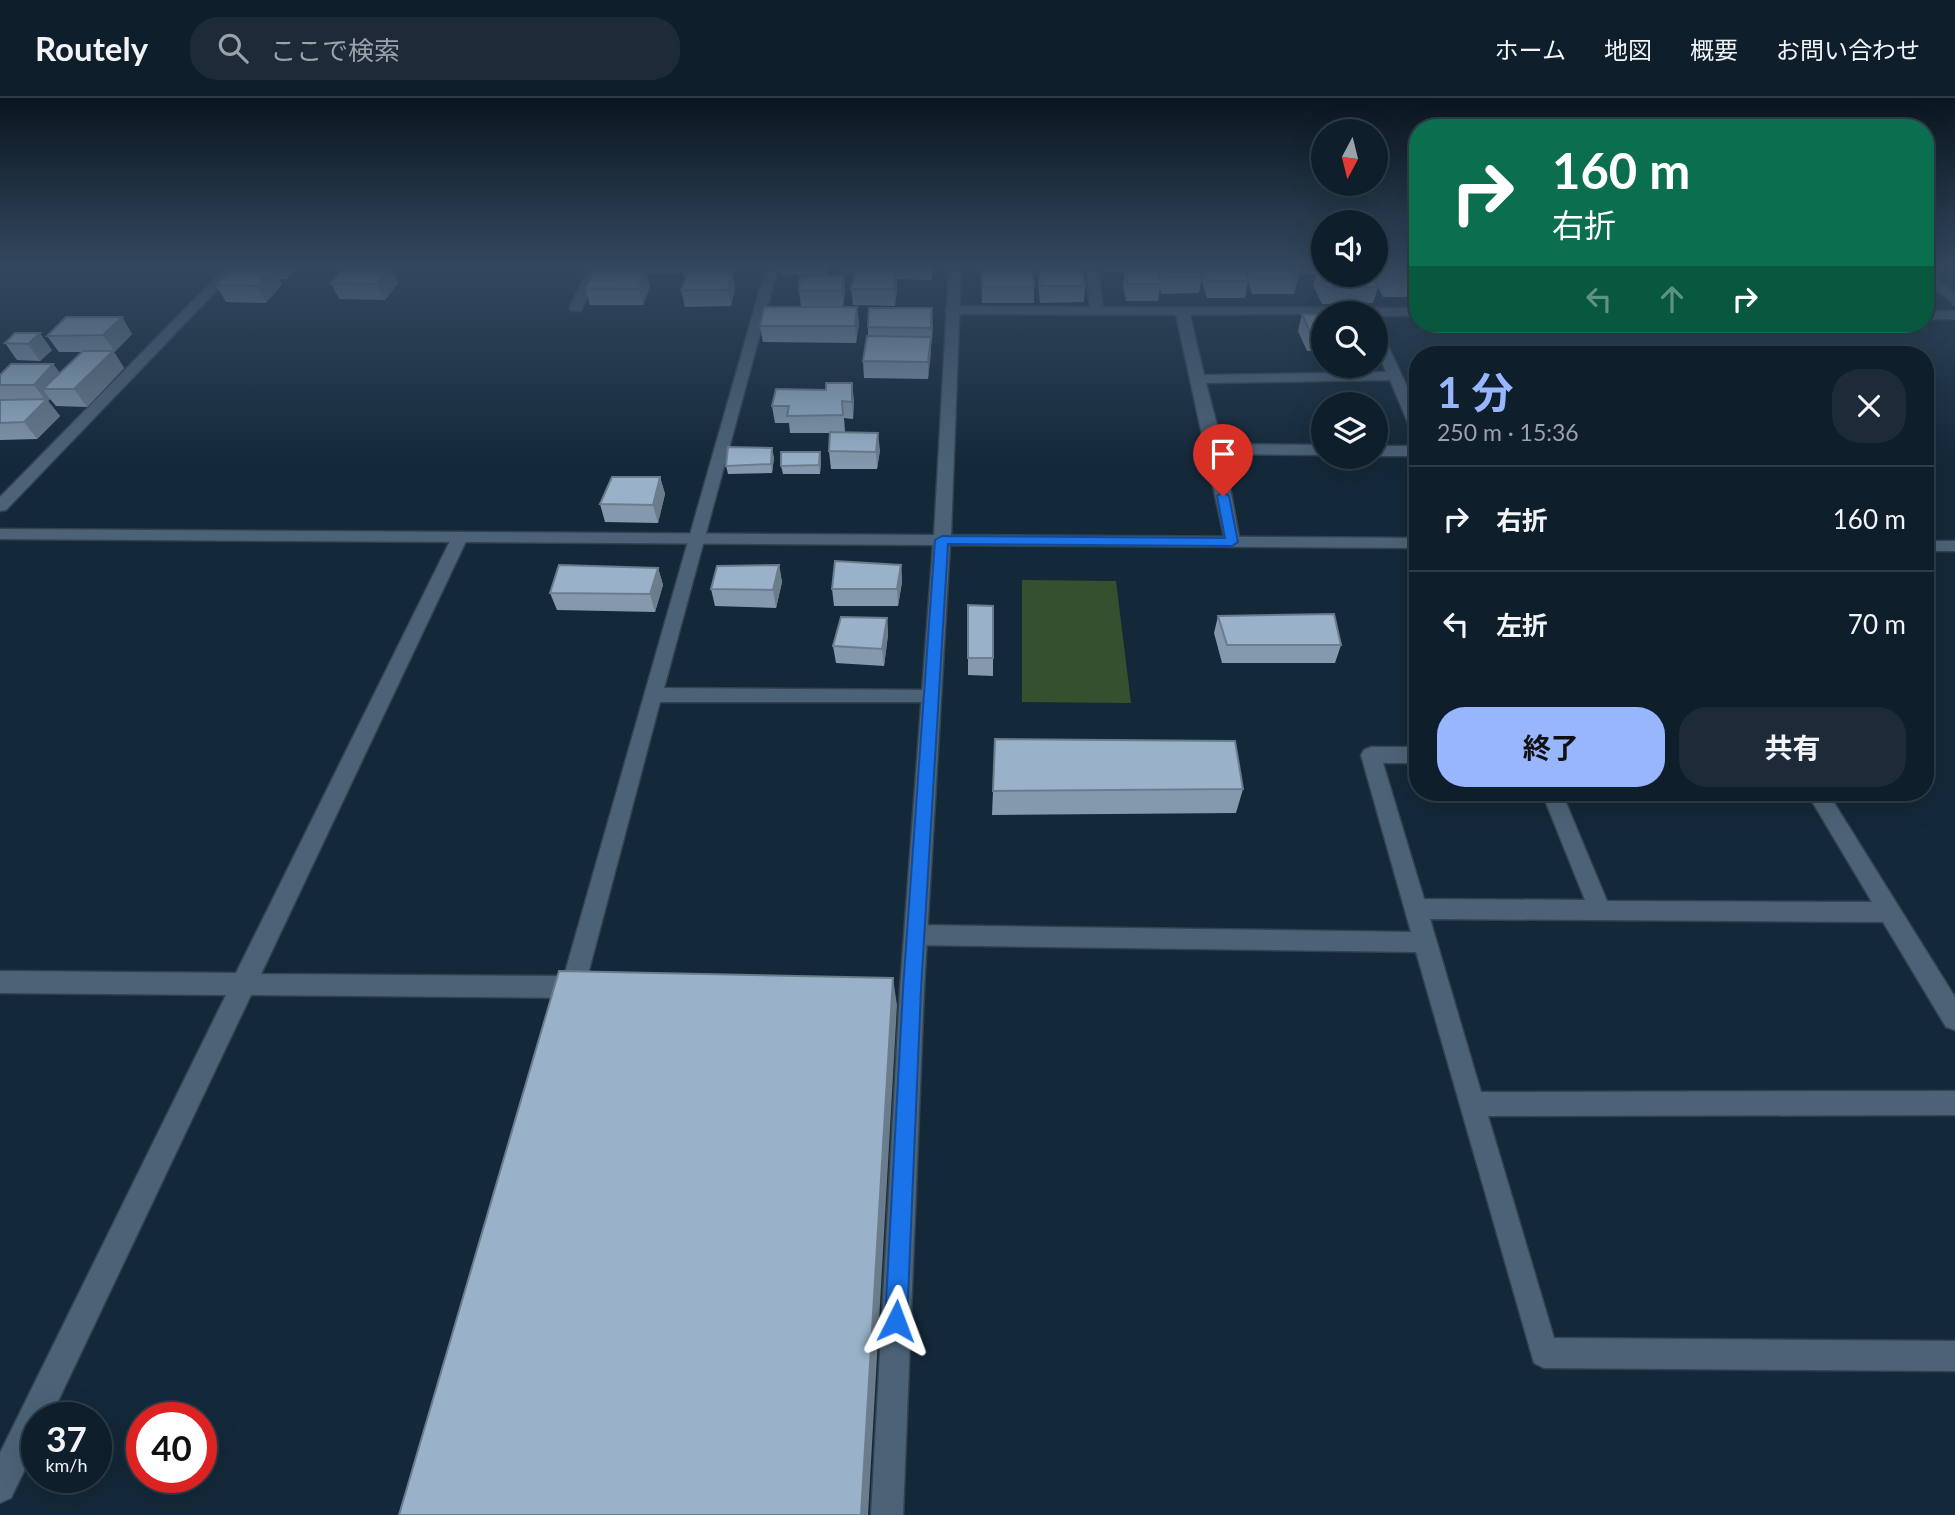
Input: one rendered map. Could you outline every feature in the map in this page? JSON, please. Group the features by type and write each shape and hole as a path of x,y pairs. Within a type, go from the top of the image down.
{"street":[{"path":"0,506 168,334"},
{"path":"573,986 753,334"},
{"path":"887,1515 912,989 942,540 951,334"},
{"path":"1187,334 1215,449 1232,542"},
{"path":"1388,364 1409,409"},
{"path":"1197,379 1393,376"},
{"path":"1215,449 1311,450"},
{"path":"1388,451 1409,451"},
{"path":"0,534 1409,543"},
{"path":"0,1487 460,537"},
{"path":"1934,546 1955,546"},
{"path":"652,695 931,697"},
{"path":"1409,755 1371,755 1545,1353 1955,1356"},
{"path":"1555,801 1600,910"},
{"path":"1822,801 1953,1014"},
{"path":"1415,909 1889,912"},
{"path":"916,935 1425,942"},
{"path":"0,982 600,987"},
{"path":"885,989 912,989"},
{"path":"1472,1104 1955,1103"}],"green space":[{"path":"1022,580 1116,581 1131,703 1022,702"}],"building":[{"path":"14,334 39,334 28,344 5,343"},
{"path":"49,334 104,334 103,335 47,336"},
{"path":"867,336 931,337 928,362 863,361"},
{"path":"83,351 113,351 74,389 43,389"},
{"path":"11,364 53,364 34,385 0,385 0,375"},
{"path":"826,383 852,383 852,402 842,401 843,415 787,416 789,406 772,406 776,389 826,390"},
{"path":"47,399 24,422 0,423 0,400"},
{"path":"830,432 878,433 876,452 829,451"},
{"path":"728,447 772,448 771,464 726,466"},
{"path":"781,452 820,452 819,465 781,466"},
{"path":"612,477 660,477 653,505 600,504"},
{"path":"835,561 901,565 897,589 832,589"},
{"path":"559,565 658,568 650,594 550,593"},
{"path":"779,565 773,590 711,589 717,566"},
{"path":"968,605 993,606 993,658 968,658"},
{"path":"1334,614 1341,645 1227,645 1218,616"},
{"path":"841,617 887,618 882,649 833,646"},
{"path":"995,739 1235,741 1243,789 993,791"},
{"path":"559,971 893,978 861,1515 399,1515"}],"route":[{"path":"896,1321 912,989 942,540 1232,542 1223,496"}]}
